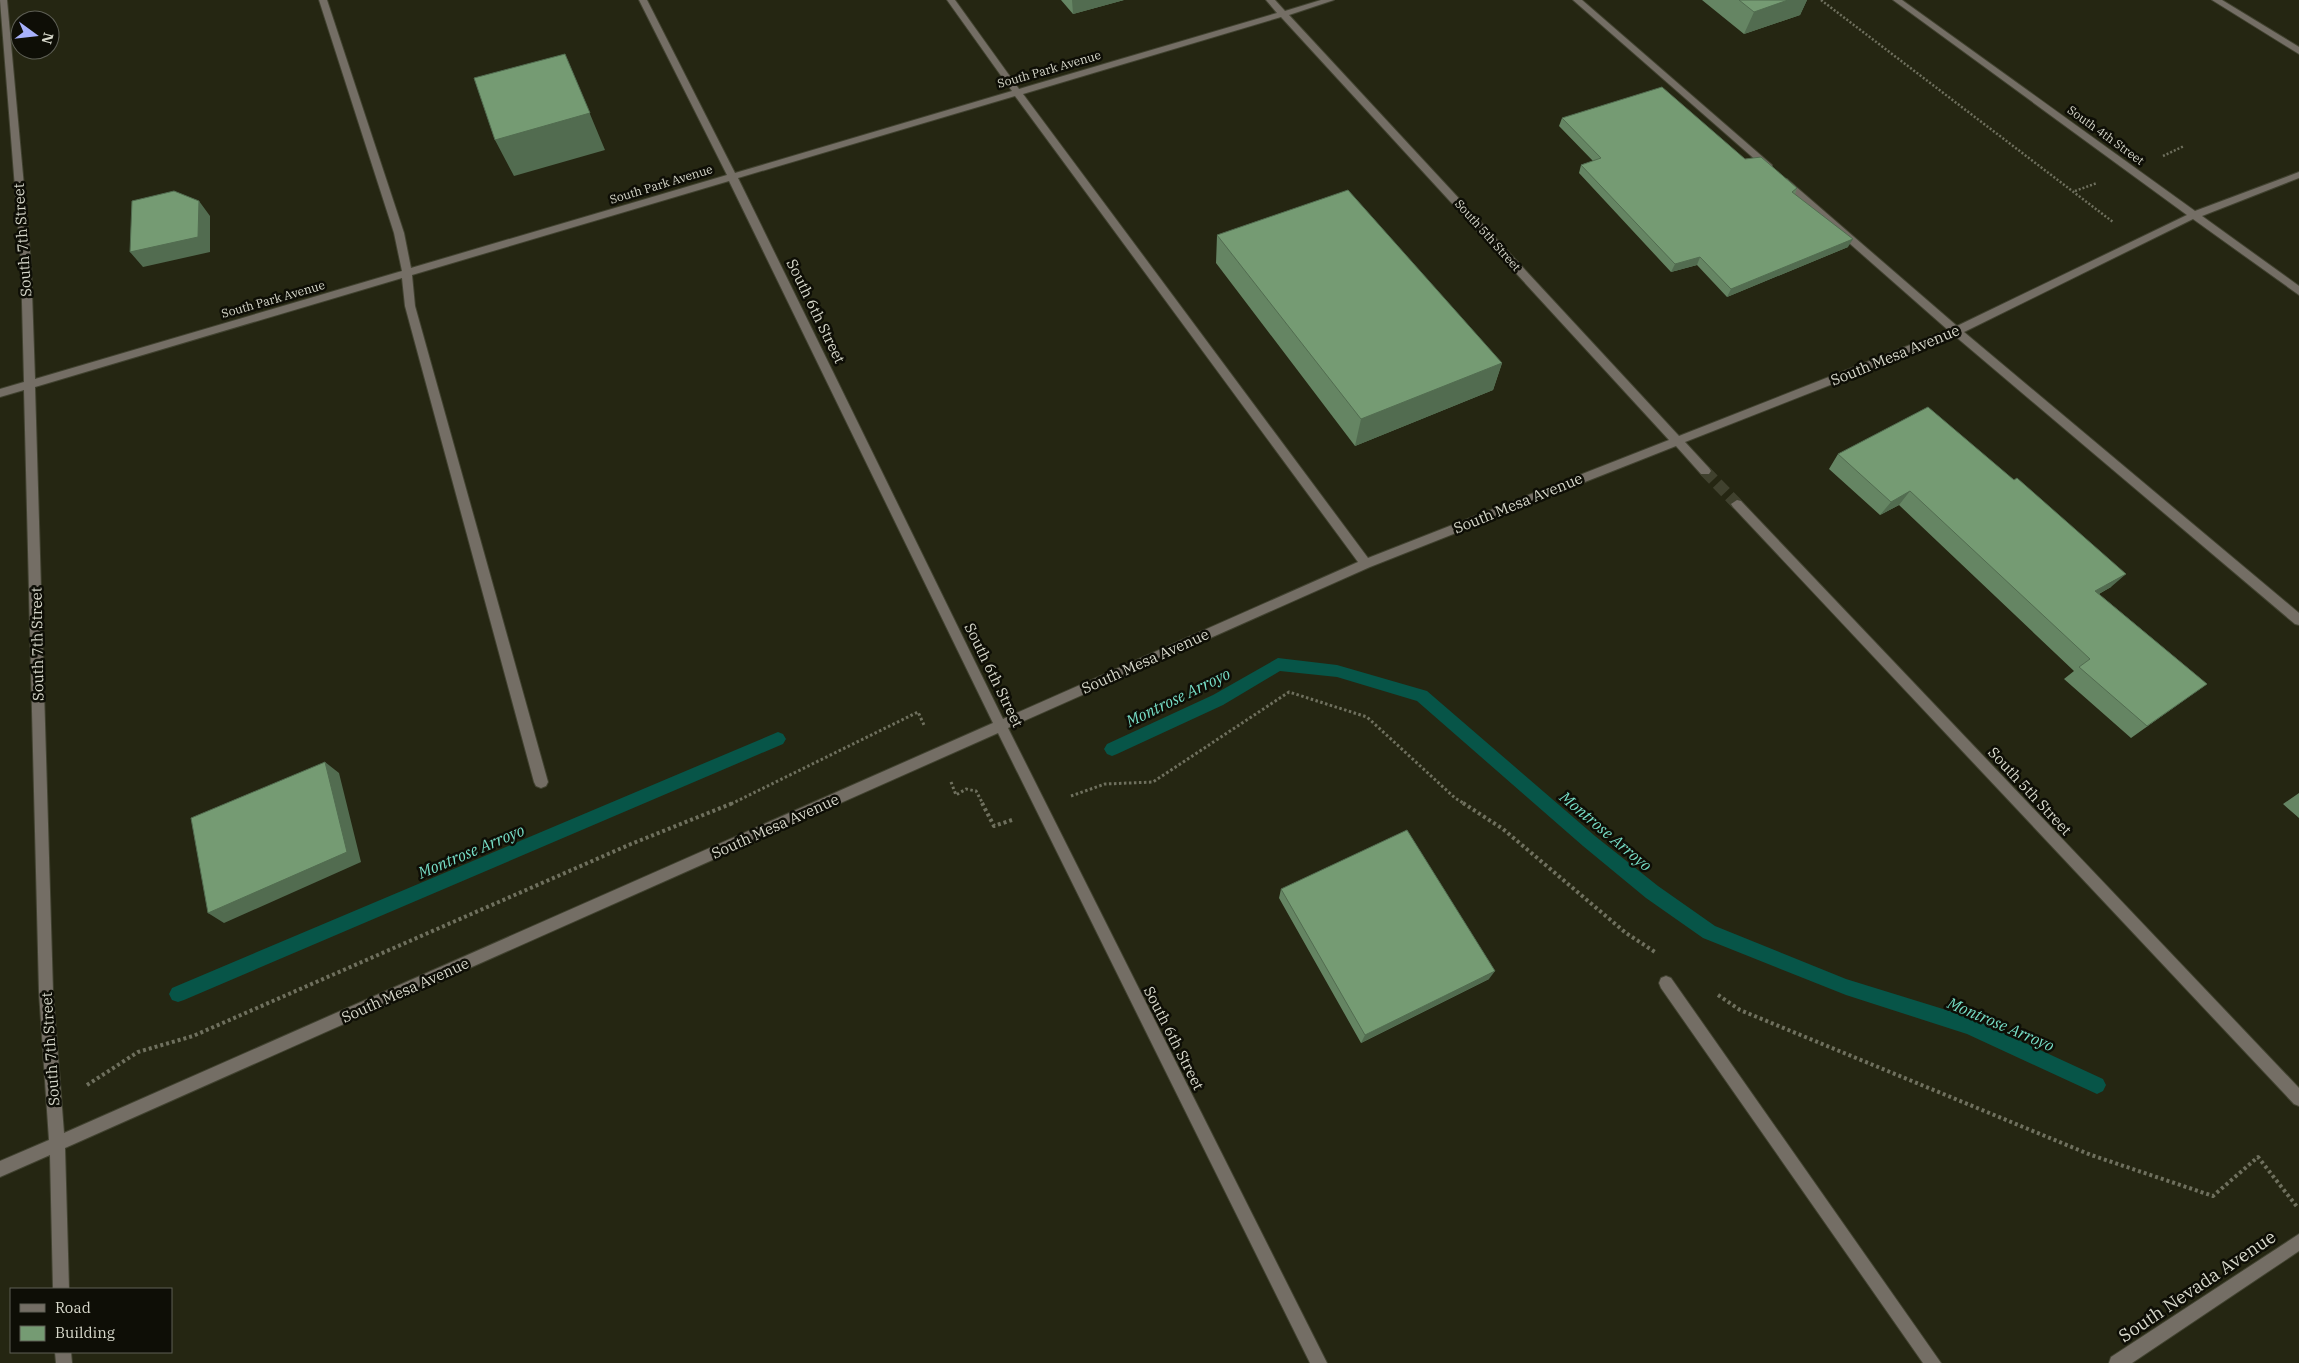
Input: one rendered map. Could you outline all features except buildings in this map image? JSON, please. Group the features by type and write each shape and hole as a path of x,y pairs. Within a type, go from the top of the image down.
{"street":[{"name":"South 7th Street","path":"3,0 26,264 46,992 56,1145 61,1288"},
{"path":"323,0 399,234 407,273 410,306 541,782"},
{"name":"South 6th Street","path":"643,0 1000,725 1319,1363"},
{"path":"951,0 1366,564"},
{"name":"South 5th Street","path":"1270,0 1705,471"},
{"name":"South Park Avenue","path":"0,393 1330,0"},
{"path":"1577,0 1956,331 2299,620"},
{"name":"South 4th Street","path":"1897,0 2299,291"},
{"path":"2216,0 2299,51"},
{"name":"South Mesa Avenue","path":"0,1169 1366,564 1956,331 2194,215 2299,174"},
{"name":"South 5th Street","path":"1737,504 2299,1099"},
{"path":"1666,983 1933,1363"},
{"name":"South Nevada Avenue","path":"2117,1363 2299,1242"}],"path":[{"path":"1821,0 2074,191 2138,243"},
{"path":"2258,1157 2299,1209"}],"waterway":[{"name":"Montrose Arroyo","path":"1112,749 1218,700 1278,664 1337,671 1422,696 1589,841 1652,892 1709,932 1846,987 1969,1026 2097,1085"},
{"name":"Montrose Arroyo","path":"178,994 778,739"}],"tunnel":[{"path":"1705,471 1737,504"}]}
